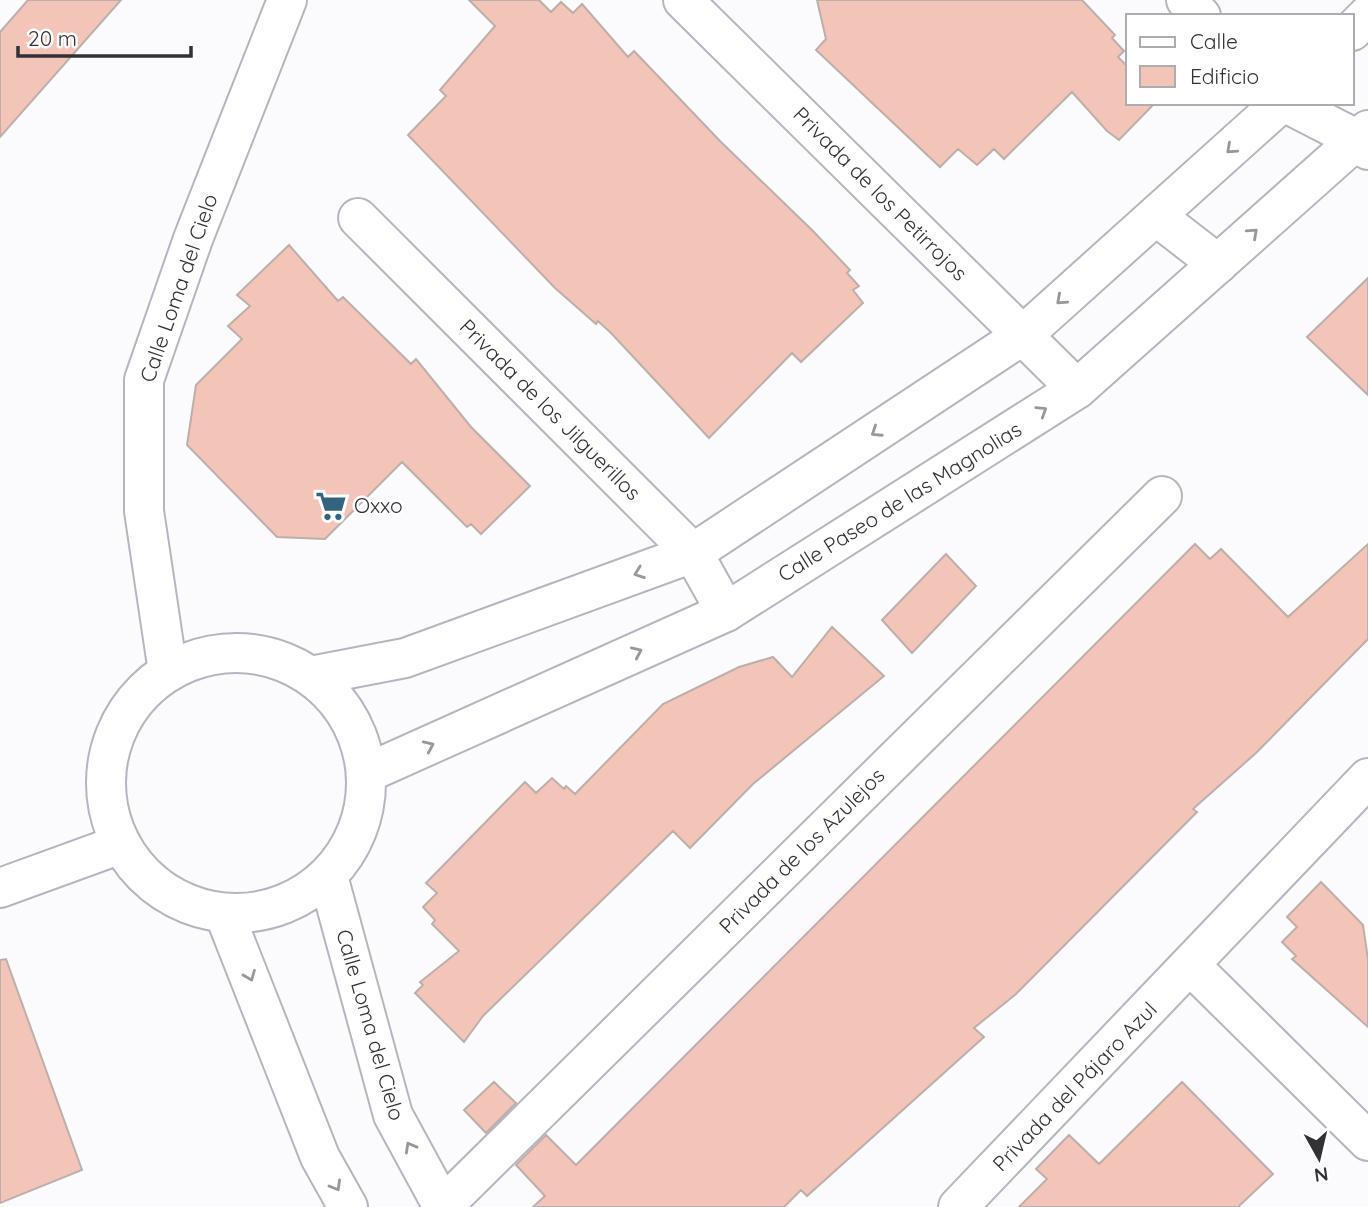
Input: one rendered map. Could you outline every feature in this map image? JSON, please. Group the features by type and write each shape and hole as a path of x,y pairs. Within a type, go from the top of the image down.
{"street":[{"name":"Calle Loma del Cielo","path":"168,672 144,510 144,380 193,239 287,0"},
{"name":"Privada de los Petirrojos","path":"683,0 1077,389"},
{"path":"1186,0 1199,14"},
{"path":"1354,30 1368,15"},
{"path":"310,676 405,658 693,553 1023,335 1282,105"},
{"path":"1288,105 1365,140"},
{"name":"Calle Paseo de las Magnolias","path":"367,774 726,612 1077,389 1218,264 1365,140"},
{"path":"1156,216 1218,264"},
{"name":"Privada de los Jilguerillos","path":"358,218 693,553 726,612"},
{"name":"Privada de los Azulejos","path":"443,1207 1162,496"},
{"path":"214,654 264,656 310,676 339,702 358,735 367,774 364,811 351,846 328,876 297,898 262,911 225,913 183,902 147,878 121,844 108,808 106,768 117,731 137,698 168,672 214,654"},
{"name":"Privada del Pájaro Azul","path":"958,1207 1191,967 1368,778"},
{"path":"0,888 121,844"},
{"name":"Calle Loma del Cielo","path":"328,876 393,1115 443,1207"},
{"path":"225,913 320,1157 348,1207"},
{"path":"1191,967 1368,1140"}],"building":[{"path":"28,0 121,0 0,137 0,32"},
{"path":"469,0 539,0 551,12 561,2 573,13 582,4 628,57 634,51 720,141 813,231 850,270 847,273 859,286 853,290 863,303 801,362 792,353 709,438 611,333 598,321 596,324 555,288 408,135 446,96 440,90 495,26"},
{"path":"817,0 1082,0 1115,35 1112,38 1124,51 1118,57 1126,65 1126,105 1153,105 1119,140 1107,131 1072,92 1004,159 994,149 977,165 958,149 940,167 816,50 826,39"},
{"path":"289,245 338,301 343,297 411,364 416,359 471,427 530,486 481,534 471,524 467,527 402,462 325,539 277,537 187,445 196,385 242,339 228,326 250,306 237,295"},
{"path":"1368,278 1368,395 1307,337"},
{"path":"1195,544 1210,559 1221,549 1288,617 1368,544 1368,639 1256,753 1193,809 1197,812 1016,994 974,1028 984,1037 807,1196 801,1190 784,1207 533,1207 545,1196 516,1165 546,1135 576,1165"},
{"path":"946,554 976,586 912,653 882,620"},
{"path":"832,627 884,676 753,784 690,848 673,831 483,1016 464,1042 415,993 423,985 420,982 459,951 432,924 435,920 423,907 437,893 426,883 525,782 536,793 552,778 564,789 566,786 575,794 663,704 739,667 773,657 792,677"},
{"path":"1321,882 1363,925 1368,959 1368,1027 1292,959 1296,956 1282,942 1297,927 1287,917"},
{"path":"6,959 82,1170 0,1203 0,960"},
{"path":"494,1082 516,1103 486,1133 464,1110"},
{"path":"1182,1082 1273,1174 1238,1207 1019,1207 1047,1179 1036,1169 1069,1135 1099,1164"}],"place":[{"name":"Oxxo","path":"331,506"}]}
